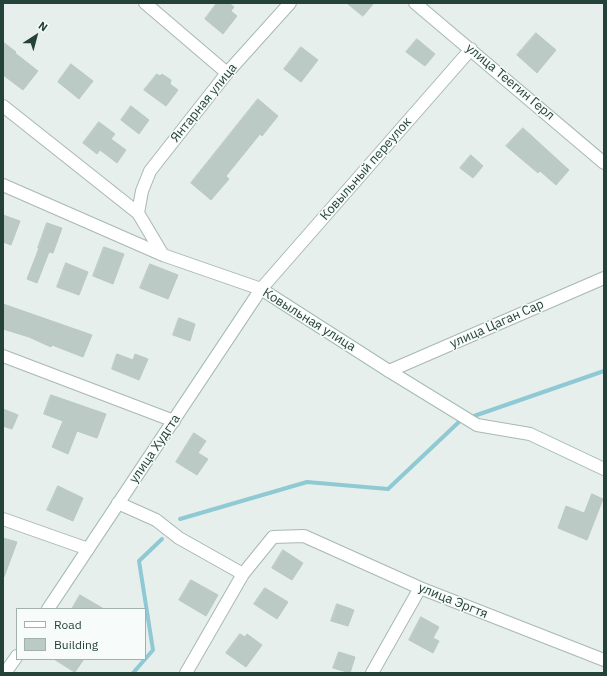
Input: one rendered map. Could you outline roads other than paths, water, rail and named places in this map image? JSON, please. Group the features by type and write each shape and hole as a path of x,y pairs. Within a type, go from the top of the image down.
{"street":[{"path":"145,3 228,73"},
{"name":"Янтарная улица","path":"138,213 142,191 150,171 228,73 290,3"},
{"name":"улица Теегин Герл","path":"415,3 604,163"},
{"name":"Ковыльный переулок","path":"261,288 471,49"},
{"path":"3,106 138,213 163,255"},
{"name":"Ковыльная улица","path":"3,185 163,255 261,288 389,371 477,424 530,434 604,469"},
{"name":"улица Цаган Сар","path":"389,371 604,278"},
{"name":"улица Худгта","path":"49,608 261,288"},
{"path":"3,356 174,421"},
{"path":"118,504 156,520 179,538 243,574 186,673"},
{"path":"3,519 88,549"},
{"name":"улица Эргтя","path":"243,574 273,536 304,536 420,588 604,660"},
{"path":"372,673 420,588"},
{"path":"5,673 16,657"}],"waterway":[{"path":"474,416 604,371"},
{"path":"180,519 307,482 388,489 461,420"},
{"path":"146,658 153,650 139,561 162,539"},
{"path":"133,673 144,660"}]}
